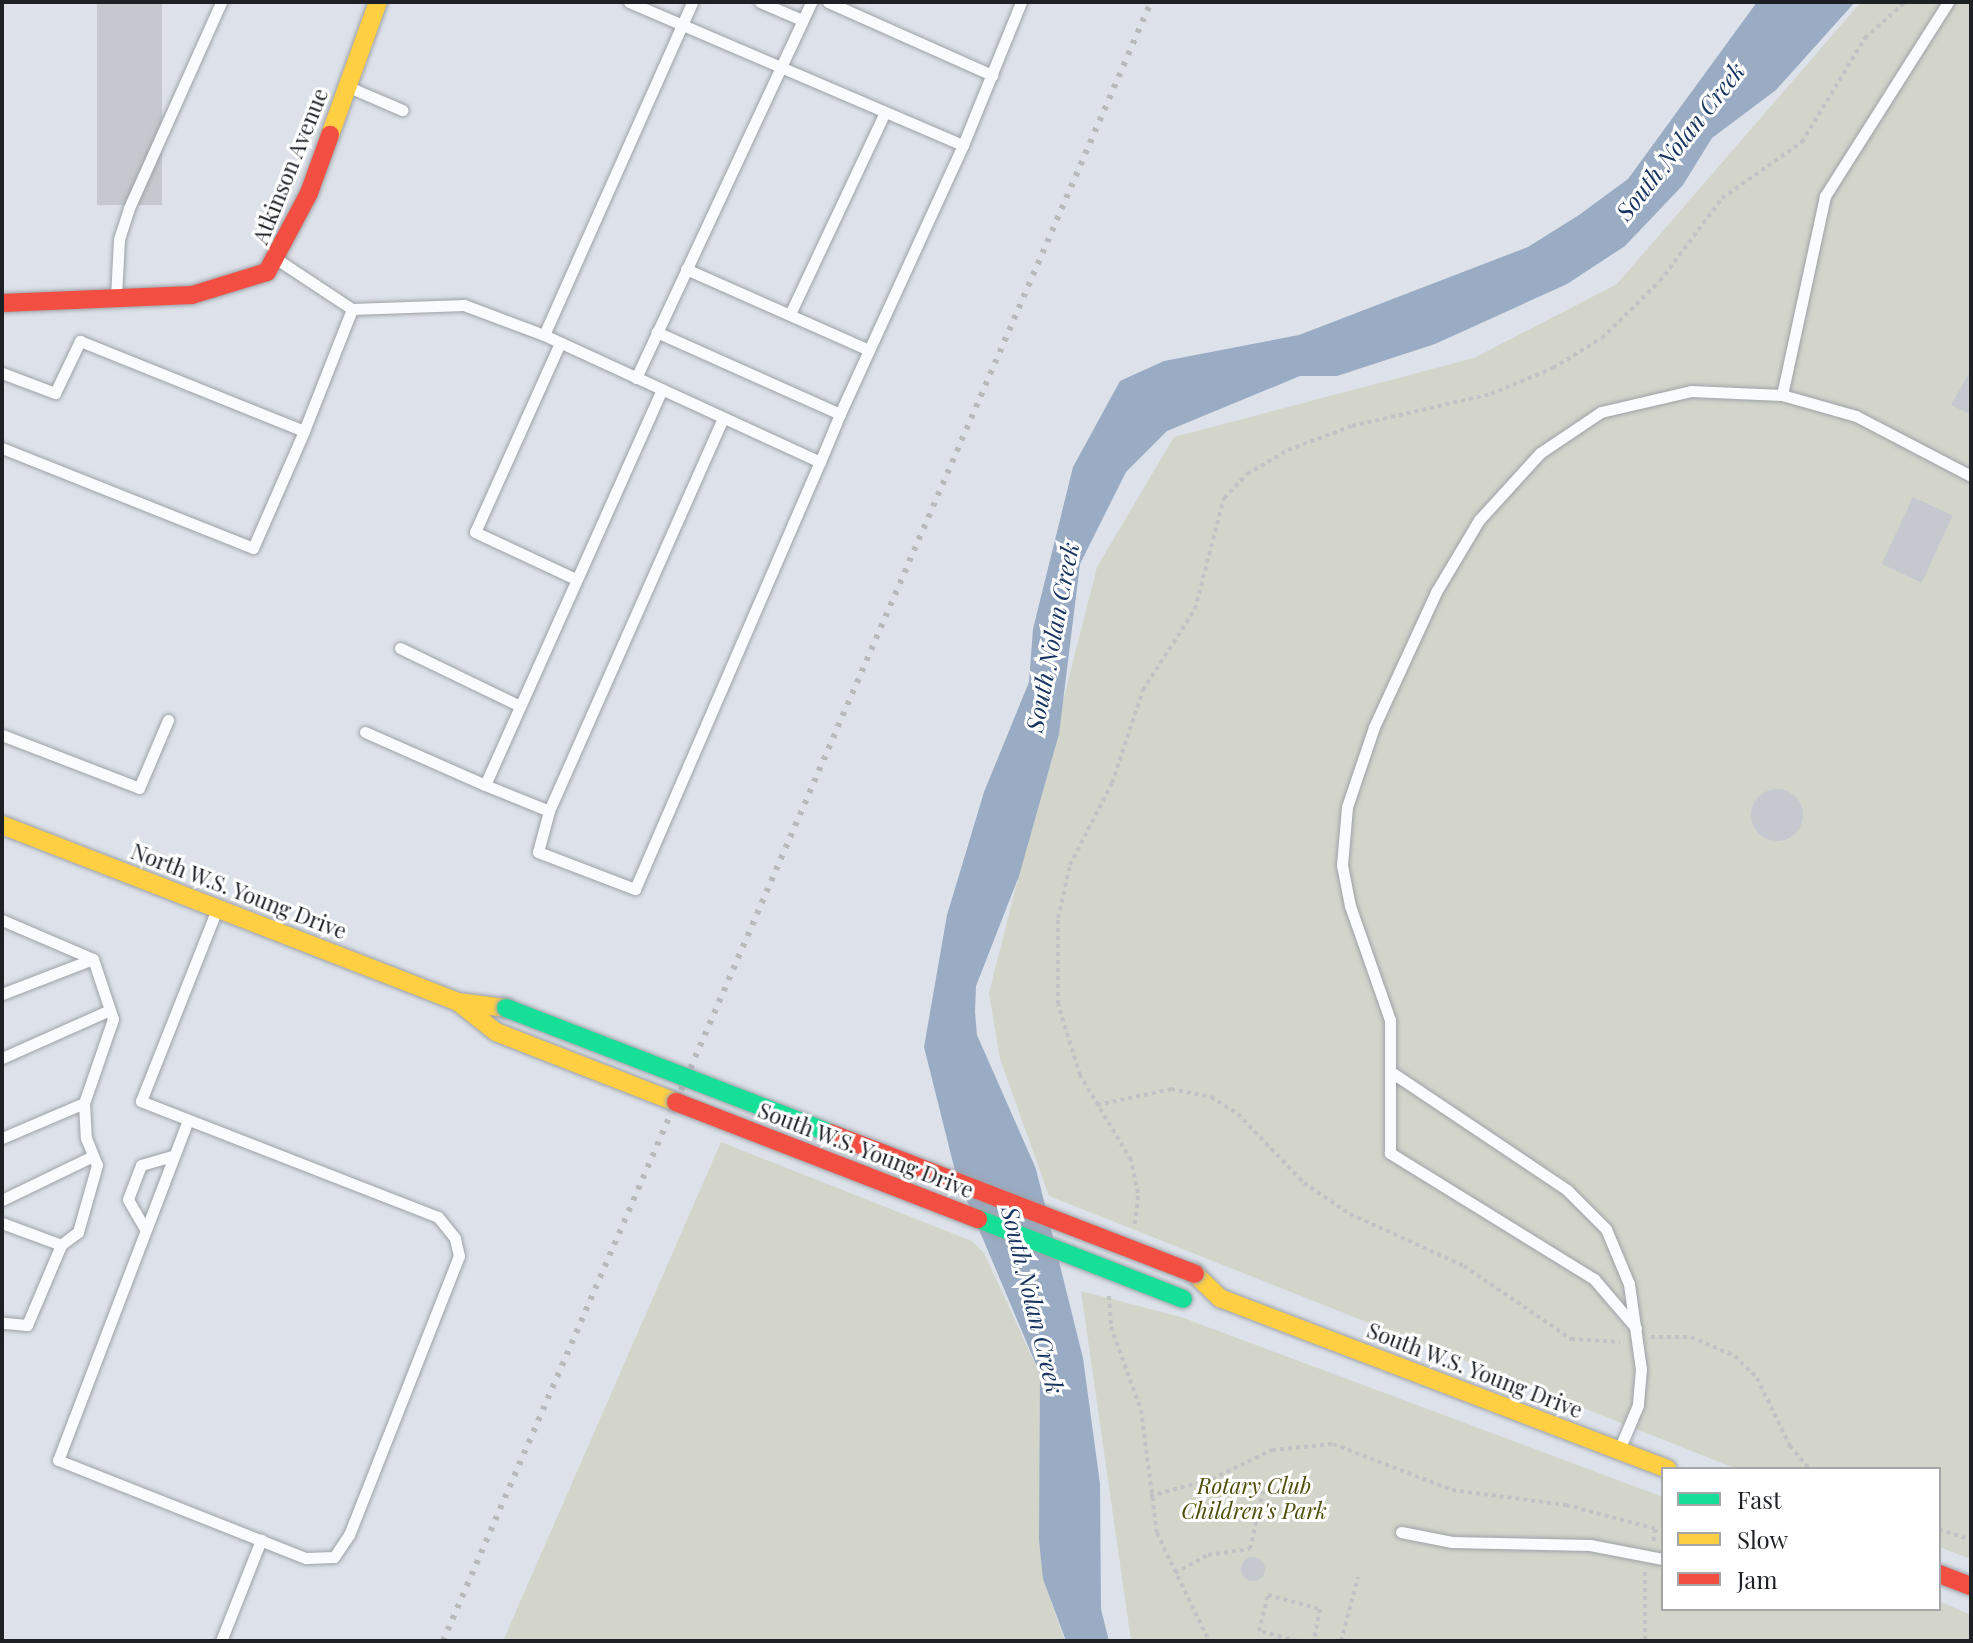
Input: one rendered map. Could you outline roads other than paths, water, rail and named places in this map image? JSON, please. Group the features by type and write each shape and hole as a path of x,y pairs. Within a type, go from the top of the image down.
{"main road":[{"name":"Atkinson Avenue","path":"2,303 116,298 222,288 253,281 278,260 378,2"},
{"name":"North W.S. Young Drive","path":"2,825 458,1002 506,1008 687,1079"},
{"name":"North W.S. Young Drive","path":"458,1002 496,1032 676,1102"},
{"name":"South W.S. Young Drive","path":"687,1079 1195,1274 1220,1298"},
{"name":"South W.S. Young Drive","path":"676,1102 1183,1299 1220,1298 1662,1467"},
{"path":"1941,1575 1971,1586"}],"lane":[{"path":"116,298 119,239 129,208 221,2"},
{"path":"629,2 963,145"},
{"path":"544,335 692,2"},
{"path":"760,2 802,20"},
{"path":"636,378 811,2"},
{"path":"828,2 992,75"},
{"path":"723,418 549,811 538,852 635,889 840,414 963,145 1021,2"},
{"path":"1782,395 1825,196 1948,2"},
{"path":"348,86 402,110"},
{"path":"790,314 885,112"},
{"path":"278,260 352,309 464,305 544,335 820,462"},
{"path":"686,269 869,350"},
{"path":"2,448 253,548 352,309"},
{"path":"657,332 840,414"},
{"path":"2,373 55,393 80,341 304,431"},
{"path":"560,343 475,532 576,579"},
{"path":"485,785 662,390"},
{"path":"1636,1328 1594,1279 1390,1153 1388,1009 1345,887 1343,826 1383,705 1456,556 1518,474 1601,412 1691,391 1782,395 1856,416 1971,476"},
{"path":"400,648 520,706"},
{"path":"2,735 139,788 168,720"},
{"path":"365,732 549,811"},
{"path":"188,1120 58,1460 306,1558 334,1557 349,1535 459,1256 438,1217 141,1101 217,908"},
{"path":"2,920 93,959 113,1019 84,1103 97,1165 78,1232 61,1245 32,1318 17,1328 2,1323"},
{"path":"2,994 93,959"},
{"path":"2,1058 110,1010"},
{"path":"1391,1072 1589,1209 1623,1266 1636,1328 1640,1387 1619,1451"},
{"path":"2,1138 84,1103"},
{"path":"2,1200 93,1156"},
{"path":"145,1229 128,1199 141,1165 173,1156"},
{"path":"2,1223 61,1245"},
{"path":"1401,1532 1452,1542 1590,1545 1661,1559"},
{"path":"221,1641 261,1540"}],"water":[{"name":"South Nolan Creek","path":"1757,2 1855,2 1776,90 1712,138 1683,185 1625,246 1567,284 1435,344 1337,376 1300,376 1167,431 1126,472 1080,564 1059,734 1019,876 976,986 975,1012 977,1035 1036,1169 1083,1358 1100,1484 1101,1609 1109,1641 1066,1641 1043,1579 1039,1540 1040,1374 956,1175 924,1047 947,915 984,792 1029,682 1033,629 1073,467 1120,381 1164,361 1299,335 1528,247 1579,215 1628,179"}],"railway":[{"path":"443,1641 1151,2"}],"park label":[{"name":"Rotary Club Children's Park","path":"1254,1498"}]}
